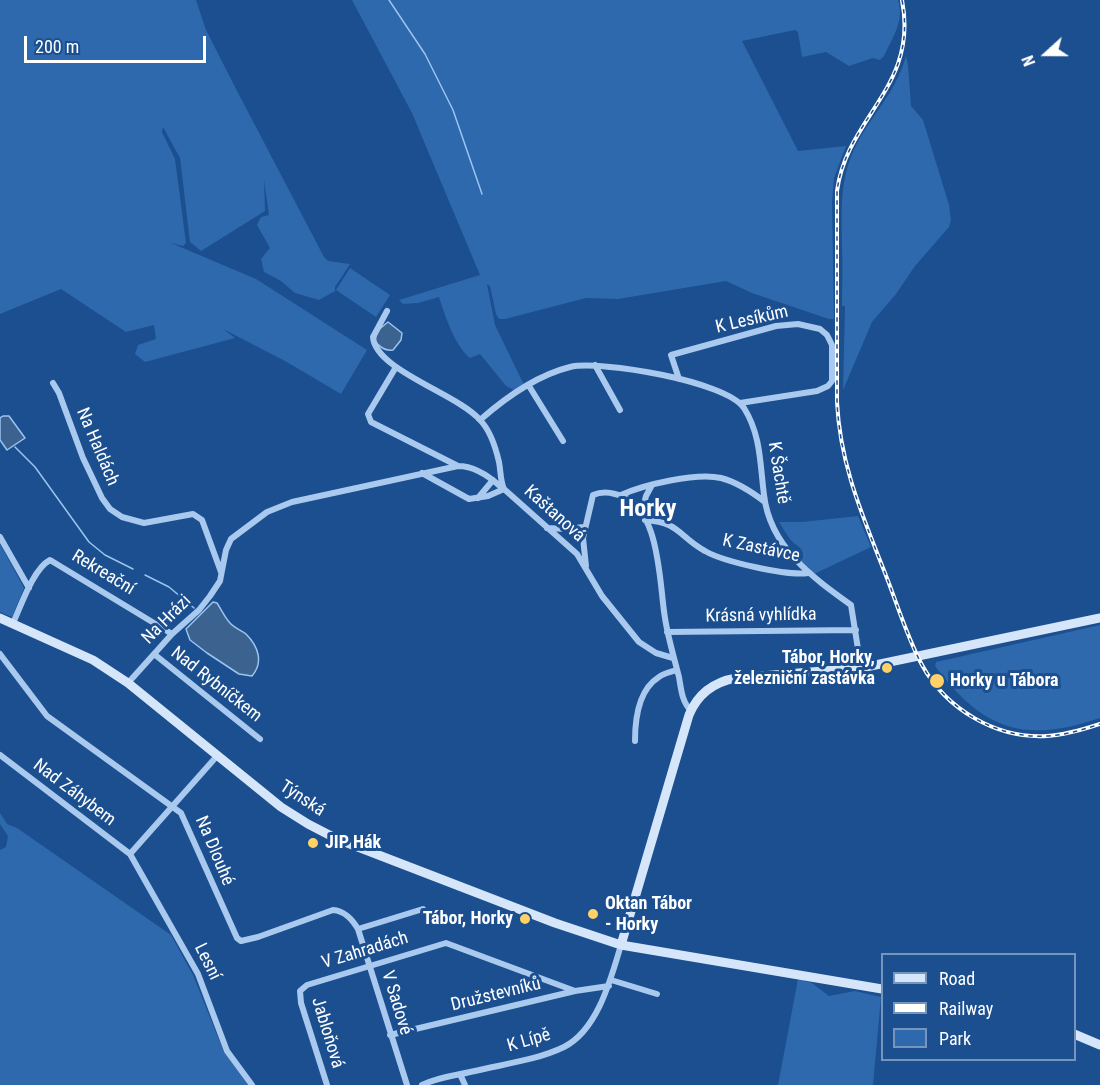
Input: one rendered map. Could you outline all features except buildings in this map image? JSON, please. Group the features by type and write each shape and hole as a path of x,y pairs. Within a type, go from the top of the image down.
{"main road":[{"name":"Týnská","path":"0,618 93,660 128,683 281,807 328,834 412,869 555,923 621,945 881,989"},
{"path":"621,945 691,711 705,691 725,680 861,668 1100,618"},
{"path":"1076,1035 1100,1046"}],"street":[{"name":"Kaštanová","path":"387,311 372,339 381,354 396,367 464,407 480,420 488,433 498,459 504,489 577,554 602,596 639,642 656,653 673,658"},
{"name":"K Lesíkům","path":"680,379 671,356 776,326 798,324 820,329 829,338 832,345 833,378 828,386 817,391 740,403"},
{"path":"595,365 620,410"},
{"path":"480,420 529,386 568,368 595,365 680,379 710,388 740,403"},
{"path":"396,367 368,414 371,422 458,466 473,469 504,489"},
{"name":"Na Haldách","path":"53,383 59,393 83,458 102,498 110,509 122,517 144,523 197,515 202,520 222,575"},
{"path":"529,386 563,441"},
{"name":"K Šachtě","path":"740,403 756,433 765,502 779,539 808,573 852,605 861,668"},
{"name":"Na Hrázi","path":"128,683 172,634 205,604 222,575 226,550 231,539 242,529 273,509 292,502 458,466"},
{"path":"422,473 464,497 478,498 504,489"},
{"path":"620,495 652,484 673,480 716,477 734,483 765,502"},
{"path":"478,498 493,480"},
{"path":"642,513 652,484"},
{"path":"587,569 583,542 584,527 591,500 595,494 603,493 620,495 631,500 642,513 659,564 673,658 684,700 691,711"},
{"name":"K Zastávce","path":"645,520 671,525 706,552 726,559 785,572 808,573"},
{"path":"547,528 566,530 584,527"},
{"path":"0,537 29,588"},
{"name":"Rekreační","path":"13,623 29,588 44,563 53,560 172,634"},
{"name":"Krásná vyhlídka","path":"668,632 856,630"},
{"name":"Na Dlouhé","path":"0,654 47,716 181,813 225,915 240,941 258,937 333,910 340,911 350,918 358,929"},
{"name":"Nad Rybníčkem","path":"154,654 260,739"},
{"path":"635,741 636,719 643,695 660,676 677,670"},
{"name":"Nad Záhybem","path":"0,755 130,854"},
{"path":"130,854 217,756"},
{"name":"Lesní","path":"130,854 198,975 227,1051 252,1085"},
{"path":"358,929 423,909"},
{"name":"V Sadové","path":"358,929 407,1085"},
{"name":"V Zahradách","path":"300,991 312,983 438,944 449,943 575,991"},
{"name":"K Lípě","path":"422,1085 537,1056 567,1045 589,1023 610,983 621,945"},
{"path":"610,983 657,994"},
{"name":"Družstevníků","path":"390,1035 610,983"},
{"name":"Jabloňová","path":"300,991 301,1003 327,1085"},
{"path":"460,1074 465,1085"}],"green space":[{"path":"0,0 196,0 206,30 324,257 328,261 350,264 335,287 335,291 319,300 295,293 281,281 264,272 261,259 270,248 257,225 261,217 269,215 264,180 265,211 201,251 190,242 180,158 163,127 162,132 175,159 186,243 183,246 171,243 256,279 367,350 341,394 285,361 223,329 235,338 145,362 135,354 138,345 156,339 154,325 126,332 61,289 0,314"},
{"path":"352,0 898,0 900,15 897,29 880,60 873,58 849,66 826,52 802,57 798,32 795,30 742,41 798,151 846,146 834,178 832,202 834,319 752,293 726,281 618,299 586,298 499,319 490,286 487,284 495,325 524,385 514,390 506,386 480,354 470,358 465,353 451,330 439,297 418,303 403,304 399,300 480,275 412,113"},
{"path":"906,56 911,106 923,120 949,205 951,220 949,227 915,266 896,294 872,322 843,390 845,306 842,306 842,210 845,176 859,140 896,82"},
{"path":"350,268 390,295 376,317 336,290"},
{"path":"858,516 871,547 814,574 800,561 803,558 802,551 790,539 779,522 802,522"},
{"path":"0,544 24,588 12,617 0,612"},
{"path":"1100,625 1100,718 1073,726 1049,730 1027,730 1007,726 970,705 935,666 936,662"},
{"path":"0,813 7,824 17,828 171,935 193,975 223,1050 248,1085 0,1085 0,850 6,847 8,836 0,824"},
{"path":"798,979 812,983 829,996 855,991 881,997 873,1085 778,1085"}],"shaded area":[{"path":"388,322 402,333 401,340 393,350 379,346 375,341 377,331"},
{"path":"9,416 25,438 7,450 0,440 0,418"},
{"path":"213,602 217,603 226,619 246,634 254,644 259,660 252,676 239,674 190,640 186,629"}],"waterway":[{"path":"389,0 425,54 453,110 482,194"},
{"path":"15,447 35,467 89,542 105,555 133,569"},
{"path":"145,575 169,587 194,608"}],"railway":[{"path":"902,0 904,30 900,56 892,79 854,142 843,165 837,191 837,402 847,467 911,642 922,665 944,695 974,718 991,726 1028,736 1074,732 1100,724"}],"place":[{"name":"Tábor, Horky, železniční zastávka","path":"887,668"},
{"name":"Horky u Tábora","path":"937,681"},
{"name":"JIP Hák","path":"313,843"},
{"name":"Oktan Tábor - Horky","path":"593,914"},
{"name":"Tábor, Horky","path":"525,919"}],"district":[{"name":"Horky","path":"648,510"}]}
